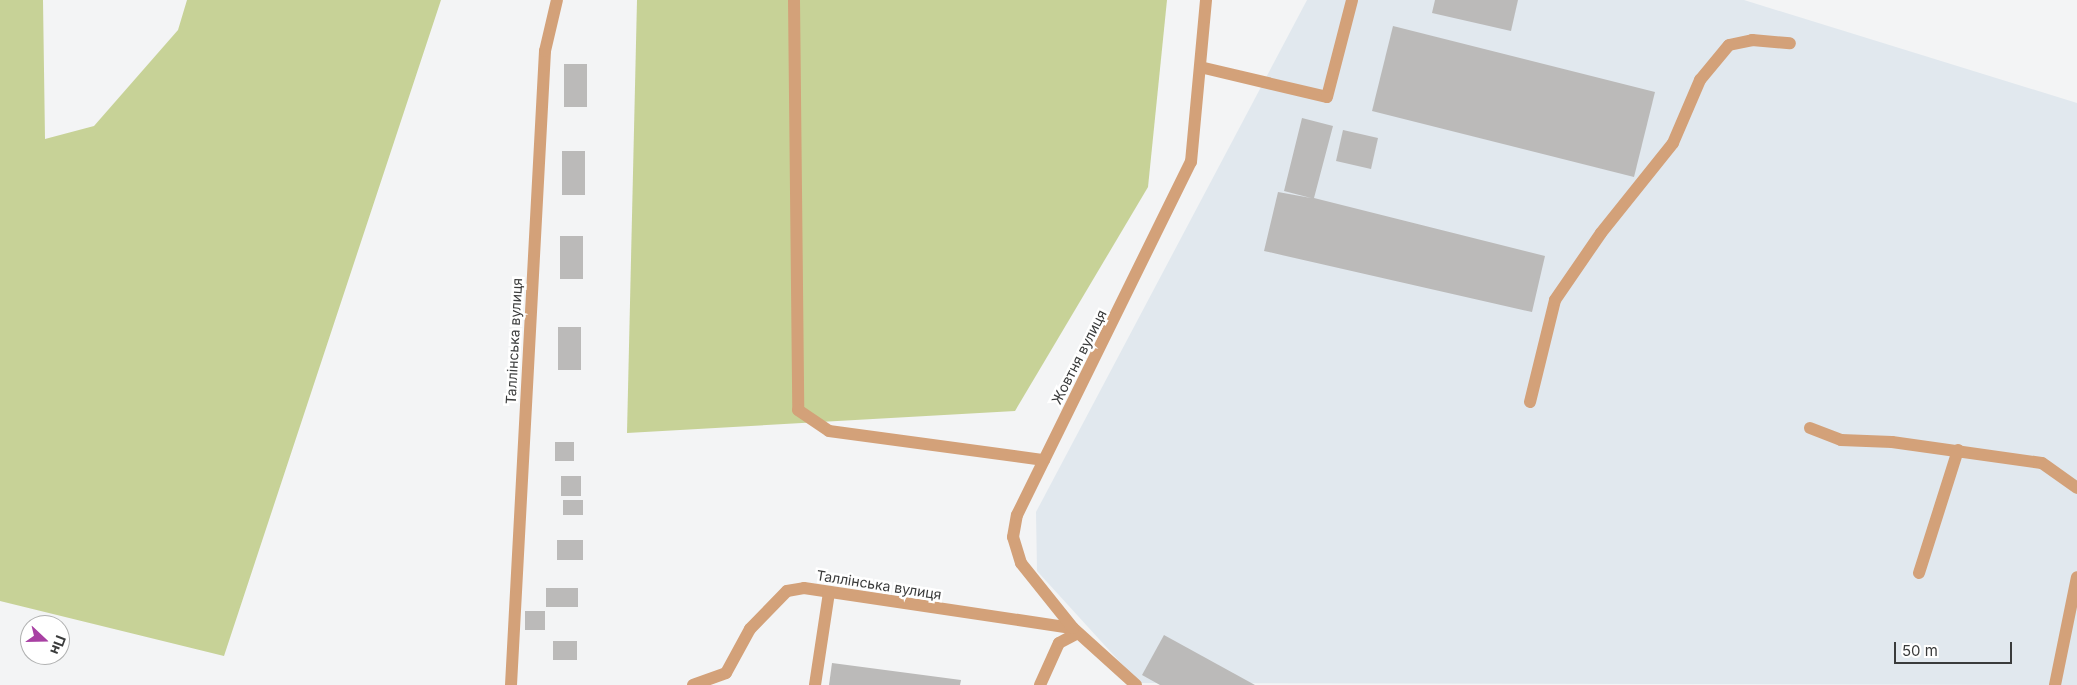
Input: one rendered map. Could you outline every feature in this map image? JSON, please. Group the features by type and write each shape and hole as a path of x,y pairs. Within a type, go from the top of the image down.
{"street":[{"name":"Таллінська вулиця","path":"511,685 545,51 557,0"},
{"path":"794,0 798,410 829,431 1044,460"},
{"name":"Жовтня вулиця","path":"1136,685 1075,631 1021,563 1013,537 1017,515 1191,162 1206,0"},
{"path":"1200,67 1327,97 1352,0"},
{"path":"1530,402 1555,300 1601,233 1673,143 1700,80 1729,45 1752,40 1790,43"},
{"path":"1810,428 1841,440 1958,450 2042,463 2077,488"},
{"path":"1919,572 1958,450"},
{"path":"2055,685 2077,577"},
{"name":"Таллінська вулиця","path":"693,685 726,674 750,629 788,591 829,592 1075,631"},
{"path":"815,685 829,592"},
{"path":"1040,685 1059,643 1075,631"}],"shaded area":[{"path":"1307,0 1744,0 2077,103 2077,685 1139,683 1037,571 1036,512"}],"green space":[{"path":"0,0 43,0 45,139 94,126 178,30 187,0 441,0 224,656 70,618 70,615 57,615 0,601"},
{"path":"637,0 1167,0 1148,187 1015,411 627,433"}],"building":[{"path":"1435,0 1518,0 1511,31 1432,13"},
{"path":"1393,26 1655,92 1634,177 1372,111"},
{"path":"564,64 587,64 587,107 564,107"},
{"path":"1302,118 1333,126 1314,198 1545,256 1532,312 1264,251 1278,192 1311,198 1284,191"},
{"path":"1343,130 1378,138 1371,169 1336,161"},
{"path":"562,151 585,151 585,195 562,195"},
{"path":"560,236 583,236 583,279 560,279"},
{"path":"558,327 581,327 581,370 558,370"},
{"path":"555,442 574,442 574,461 555,461"},
{"path":"561,476 581,476 581,496 561,496"},
{"path":"563,500 583,500 583,515 563,515"},
{"path":"557,540 583,540 583,560 557,560"},
{"path":"546,588 578,588 578,607 546,607"},
{"path":"525,611 545,611 545,630 525,630"},
{"path":"1164,635 1255,685 1160,685 1142,675"},
{"path":"553,641 577,641 577,660 553,660"},
{"path":"832,663 961,680 960,685 829,685"}]}
